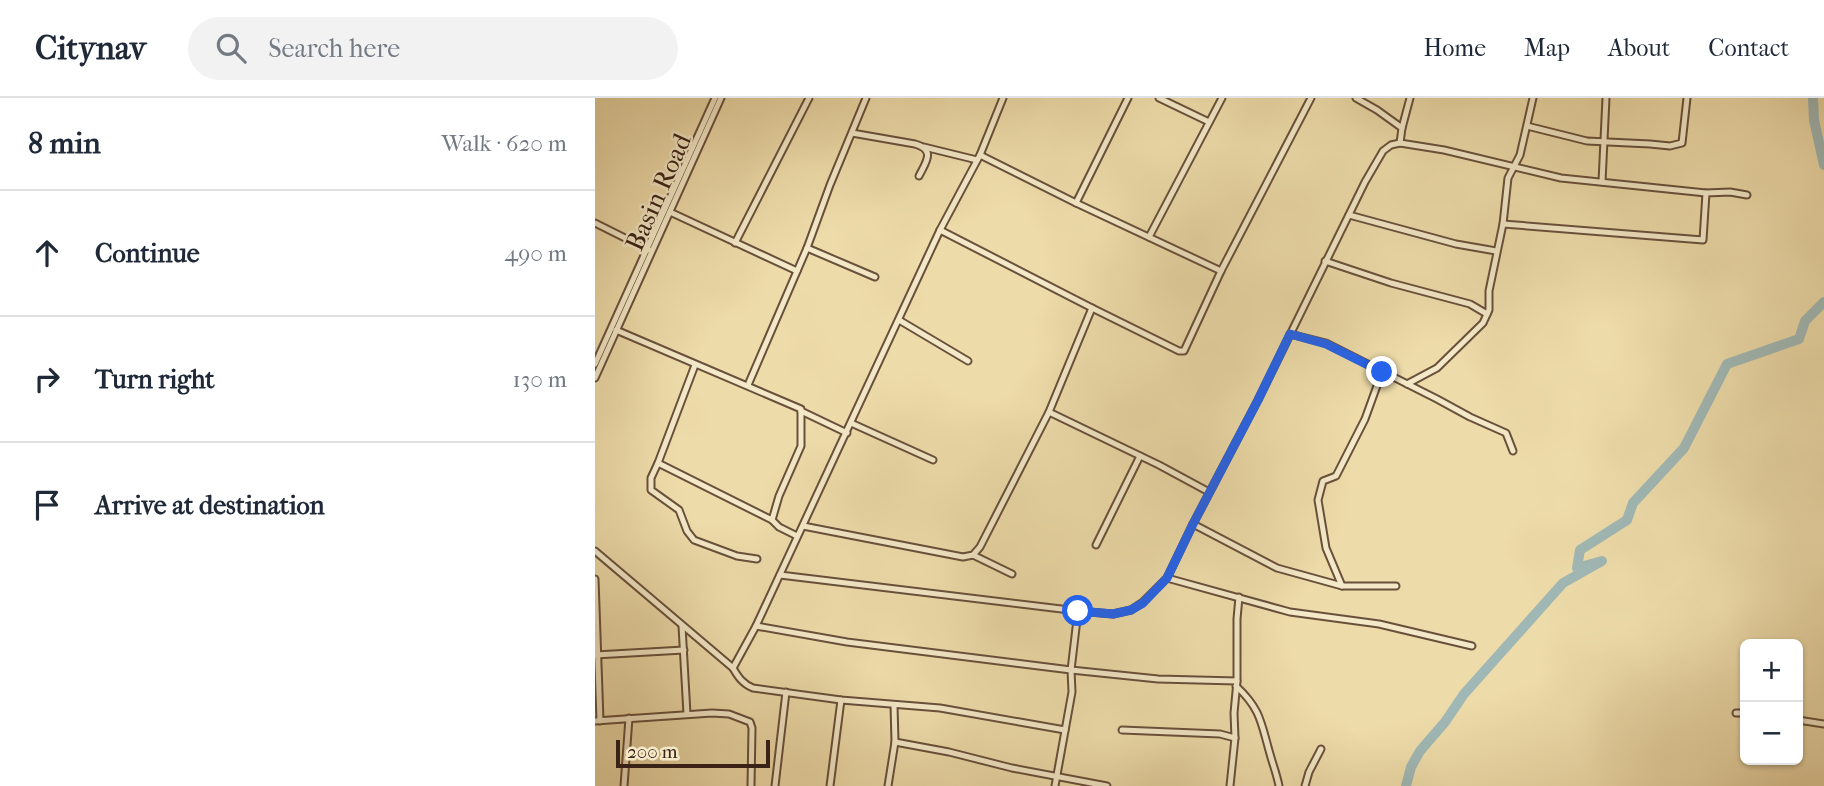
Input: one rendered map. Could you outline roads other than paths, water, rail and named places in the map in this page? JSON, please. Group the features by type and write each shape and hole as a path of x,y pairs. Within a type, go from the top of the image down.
{"street":[{"name":"Basin Road","path":"595,378 605,349 715,98"},
{"name":"Basin Road","path":"595,363 616,330 649,250 670,212 721,98"},
{"path":"735,243 809,98"},
{"path":"748,386 807,248 866,98"},
{"path":"733,668 756,626 940,230 979,158 1003,98"},
{"path":"1076,203 1128,98"},
{"path":"1159,98 1209,122"},
{"path":"1149,237 1222,98"},
{"path":"940,230 1092,309 1184,351 1221,271 1311,98"},
{"path":"1356,98 1402,128"},
{"path":"1400,143 1410,98"},
{"path":"1407,384 1437,368 1483,323 1489,310 1489,291 1503,223 1508,178 1520,155 1533,98"},
{"path":"1602,182 1606,98"},
{"path":"1527,126 1587,141 1678,145 1682,143 1687,98"},
{"path":"852,133 979,158 1221,271"},
{"path":"780,575 1113,614 1131,610 1143,603 1167,578 1365,182 1383,151 1391,145 1400,143 1444,150 1561,178 1747,195"},
{"path":"919,176 928,159 924,147"},
{"path":"1503,223 1703,240 1706,193"},
{"path":"670,212 797,271"},
{"path":"1349,215 1456,244 1496,251"},
{"path":"595,223 649,250"},
{"path":"807,248 874,277"},
{"path":"1325,261 1471,304 1487,314"},
{"path":"973,555 980,547 1049,412 1092,309"},
{"path":"899,320 968,361"},
{"path":"616,330 797,407 847,433"},
{"path":"1290,334 1326,344 1506,433 1513,451"},
{"path":"595,343 605,349"},
{"path":"695,365 651,478 651,490 679,510 687,531 694,540 737,556 757,559"},
{"path":"1342,586 1326,548 1318,500 1323,481 1336,476 1364,419 1382,372"},
{"path":"772,520 800,446 801,411"},
{"path":"1049,412 1209,492"},
{"path":"851,423 933,460"},
{"path":"1096,545 1140,456"},
{"path":"658,463 772,520 779,527 797,536"},
{"path":"1193,524 1277,568 1342,586 1396,586"},
{"path":"803,526 963,557 973,555 1012,574"},
{"path":"595,551 733,668 746,685 753,688 841,700 940,708 1065,730"},
{"path":"1167,578 1290,612 1379,624 1472,646"},
{"path":"595,579 597,721 712,713 750,722 751,786"},
{"path":"1230,786 1235,738 1239,597"},
{"path":"1055,786 1072,692 1078,611"},
{"path":"682,625 687,714"},
{"path":"756,626 861,644 1072,670 1158,680 1237,683 1250,699 1263,724 1279,786"},
{"path":"596,655 684,650"},
{"path":"775,786 786,692"},
{"path":"830,786 841,700"},
{"path":"888,786 895,742 894,705"},
{"path":"624,786 629,719"},
{"path":"1803,721 1824,724"},
{"path":"1122,730 1220,734 1235,738"},
{"path":"895,742 1107,786"},
{"path":"1305,786 1321,749"}],"waterway":[{"path":"1813,98 1814,120 1824,165"},
{"path":"1406,786 1411,767 1420,751 1464,694 1563,583 1602,561 1577,568 1580,550 1627,520 1633,503 1684,448 1727,364 1799,339 1805,321 1824,302"}]}
